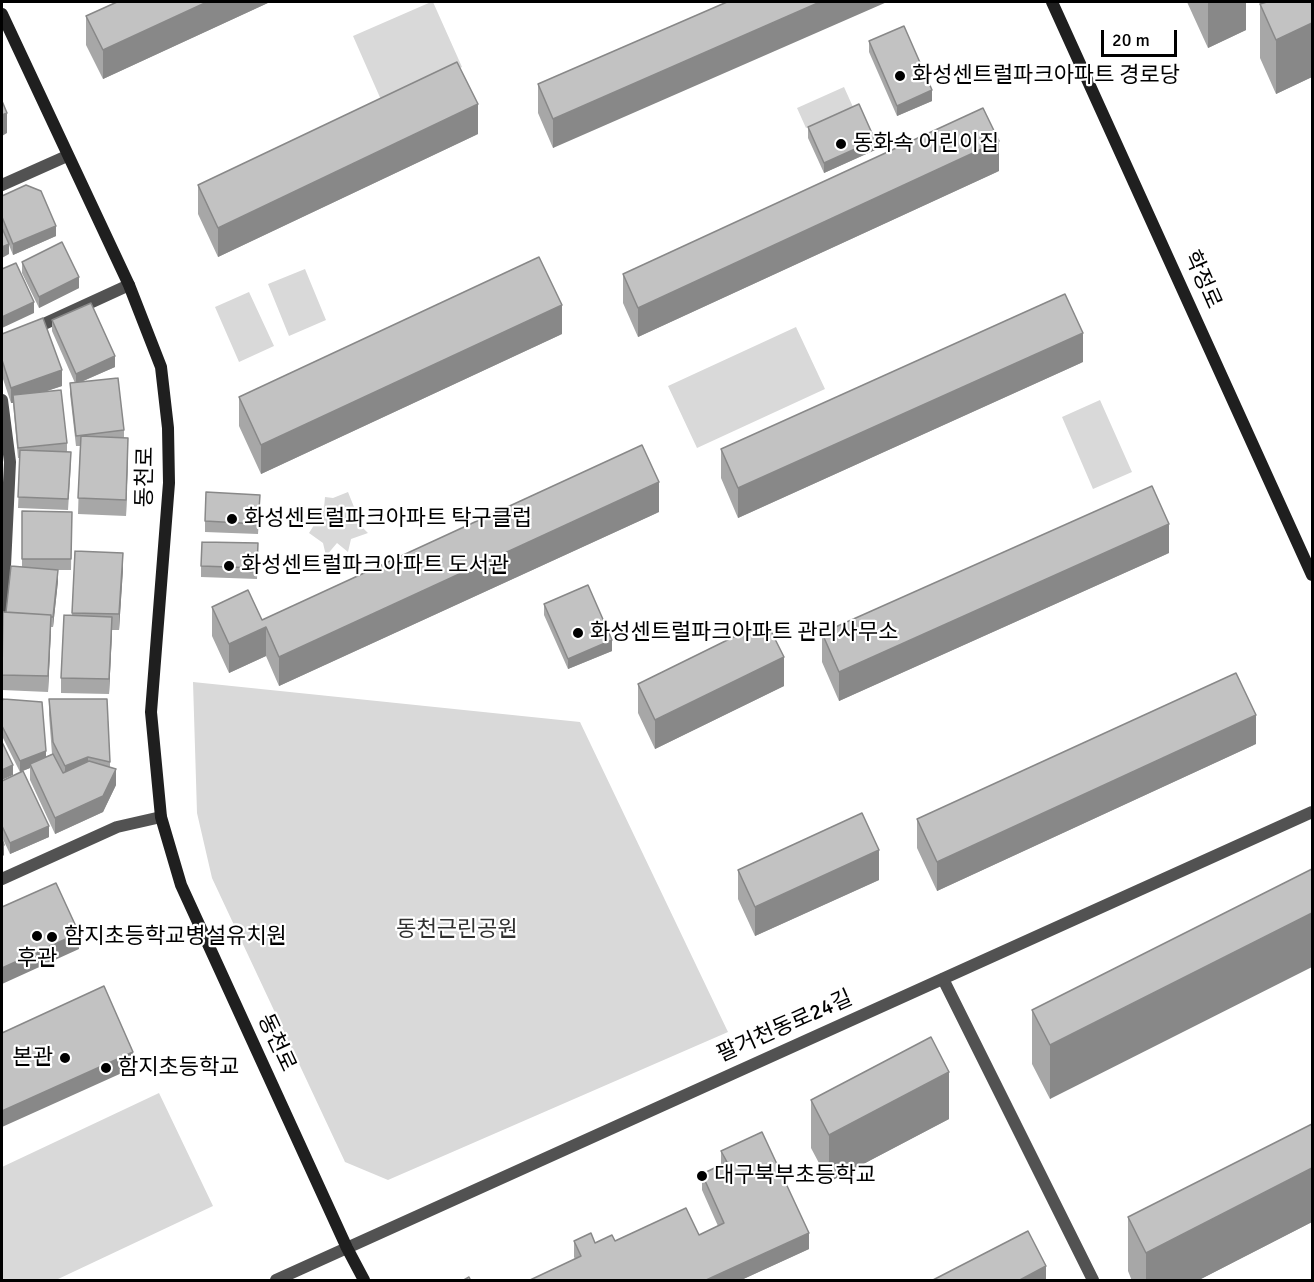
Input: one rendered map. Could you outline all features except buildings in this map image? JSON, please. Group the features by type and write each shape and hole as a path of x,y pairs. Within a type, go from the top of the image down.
{"street":[{"name":"학정로","path":"1052,2 1312,575"},
{"name":"동천로","path":"2,14 129,285 161,367 168,428 169,483 151,712 161,817 181,885 364,1281"},
{"path":"2,185 67,156"},
{"path":"23,334 129,285"},
{"path":"2,400 10,462 2,628"},
{"name":"팔거천동로24길","path":"276,1281 1312,812"},
{"path":"2,879 117,827 161,817"},
{"path":"943,979 1093,1281"}],"green space":[{"path":"433,2 462,67 382,102 353,36"},
{"path":"844,87 853,107 806,128 797,108"},
{"path":"305,269 326,320 289,336 268,284"},
{"path":"249,292 274,346 239,362 215,307"},
{"path":"796,327 825,389 697,448 668,386"},
{"path":"1100,400 1132,472 1093,489 1062,417"},
{"path":"348,492 354,507 361,510 357,522 368,533 351,539 348,552 337,543 326,556 323,543 309,533 316,522 312,515 324,508 325,497 333,498"},
{"name":"동천근린공원","path":"193,682 580,722 728,1032 388,1180 345,1162 212,878 197,813"},
{"path":"159,1093 213,1206 56,1280 2,1280 2,1167"}],"place":[{"name":"화성센트럴파크아파트 경로당","path":"900,76"},
{"name":"동화속 어린이집","path":"841,144"},
{"name":"화성센트럴파크아파트 탁구클럽","path":"232,519"},
{"name":"화성센트럴파크아파트 도서관","path":"229,566"},
{"name":"화성센트럴파크아파트 관리사무소","path":"578,633"},
{"name":"후관","path":"37,936"},
{"name":"함지초등학교병설유치원","path":"52,937"},
{"name":"본관","path":"65,1058"},
{"name":"함지초등학교","path":"106,1068"},
{"name":"대구북부초등학교","path":"702,1176"}]}
